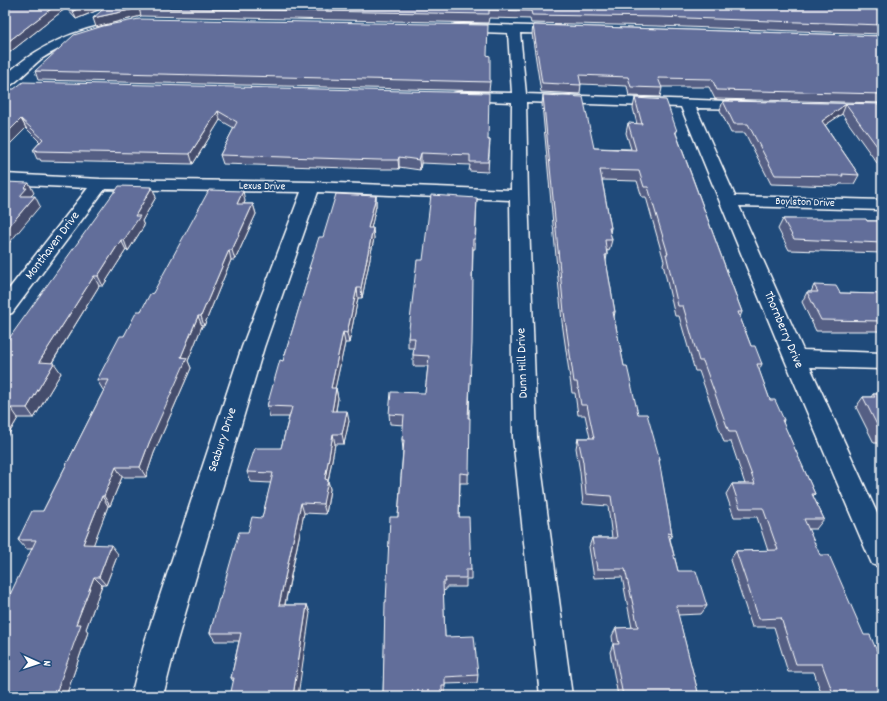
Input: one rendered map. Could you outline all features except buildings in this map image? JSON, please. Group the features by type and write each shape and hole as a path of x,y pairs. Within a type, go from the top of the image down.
{"street":[{"path":"5,84 14,74 50,48 74,37 111,27"},
{"path":"442,27 577,30"},
{"name":"Dunn Hill Drive","path":"514,29 519,97 518,195 525,437 556,696"},
{"path":"5,84 21,86"},
{"path":"448,95 765,106"},
{"name":"Thornberry Drive","path":"687,104 795,358 882,555"},
{"name":"Lexus Drive","path":"5,179 100,184 311,187 518,195"},
{"name":"Monthaven Drive","path":"5,308 100,184"},
{"name":"Seabury Drive","path":"147,696 161,641 253,347 311,187"},
{"name":"Boylston Drive","path":"728,201 882,205"},
{"path":"795,358 882,361"}]}
